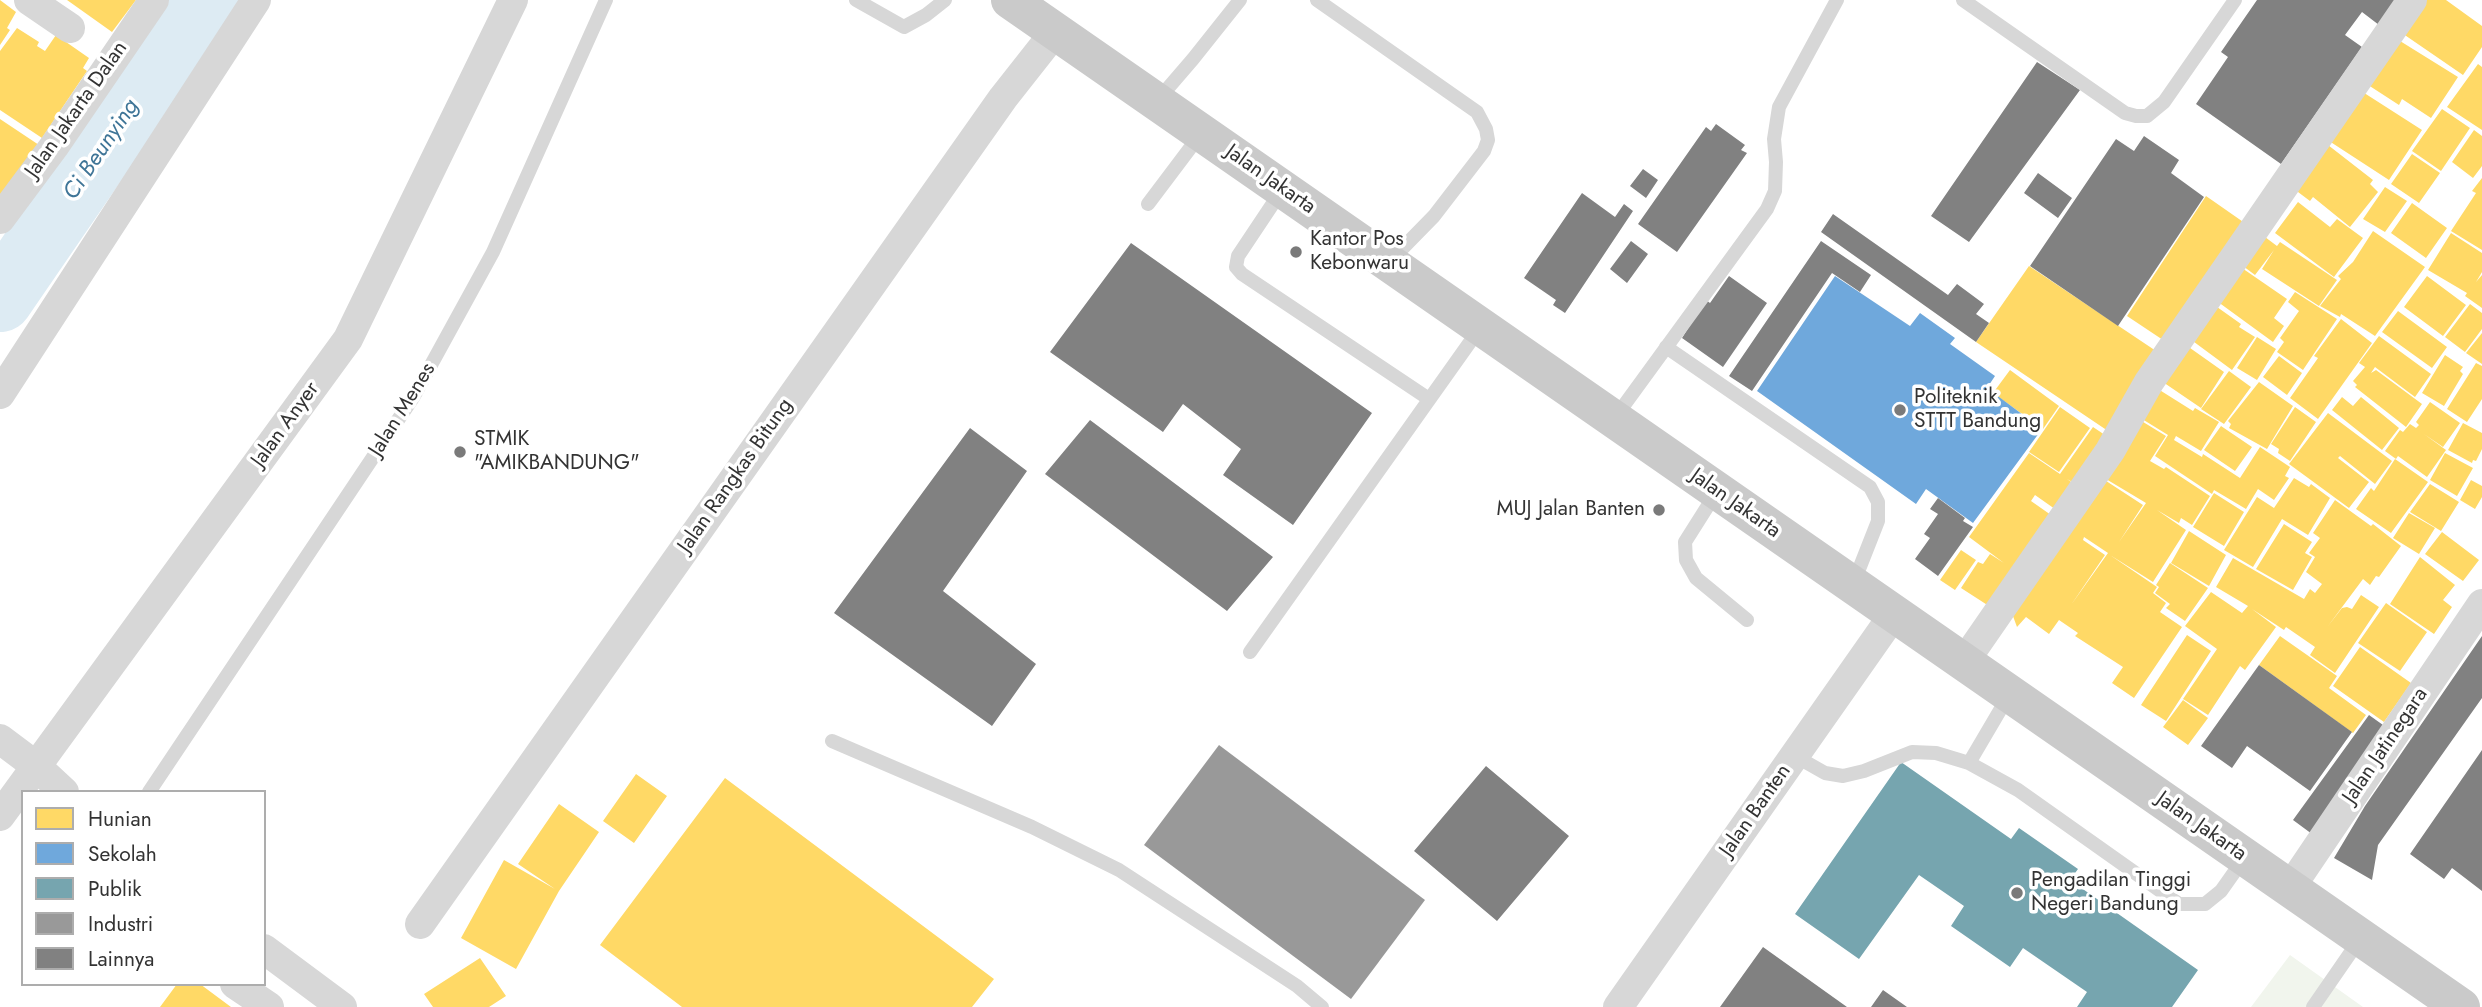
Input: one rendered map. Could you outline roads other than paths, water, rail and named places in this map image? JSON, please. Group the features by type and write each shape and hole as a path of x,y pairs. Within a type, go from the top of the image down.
{"main road":[{"name":"Jalan Jakarta","path":"1021,3 1055,32 2461,1007"}],"street":[{"path":"29,0 70,28"},
{"name":"Jalan Jakarta Dalan","path":"0,219 55,145 154,0"},
{"path":"0,394 256,0"},
{"name":"Jalan Anyer","path":"0,816 348,339 513,0"},
{"path":"1964,662 2110,451 2165,358 2412,0"},
{"name":"Jalan Rangkas Bitung","path":"420,924 1003,98 1055,32"},
{"name":"Jalan Jatinegara","path":"2290,888 2482,604"},
{"name":"Jalan Banten","path":"1618,1007 1894,614"},
{"path":"0,739 62,790"},
{"path":"266,950 342,1007"},
{"path":"238,986 268,1007"}],"lane":[{"name":"Jalan Menes","path":"150,790 414,397 493,252 606,0"},
{"path":"856,0 904,27 926,15 944,0"},
{"path":"1156,102 1240,0"},
{"path":"1317,0 1477,111 1486,129 1488,139 1484,150 1434,216 1388,263"},
{"path":"1614,419 1767,209 1775,191 1774,139 1779,107 1837,0"},
{"path":"1963,0 2125,113 2147,116 2164,102 2235,0"},
{"path":"1148,204 1202,133"},
{"path":"1283,189 1238,256 1236,267 1242,274 1429,399"},
{"path":"1250,652 1481,327"},
{"path":"1667,347 1870,487 1878,502 1878,521 1853,585"},
{"path":"1717,492 1685,542 1686,560 1696,578 1747,621"},
{"path":"1969,763 2010,694"},
{"path":"832,741 1032,827 1119,870 1297,986 1322,1007"},
{"path":"1795,756 1825,774 1843,776 1864,771 1912,752 1936,753 1969,763 2018,790 2179,904 2205,904 2221,891 2245,857"},
{"path":"2313,1007 2361,938"}],"waterway":[{"name":"Ci Beunying","path":"0,299 205,0"}],"place":[{"name":"Kantor Pos Kebonwaru","path":"1296,252"},
{"name":"Politeknik STTT Bandung","path":"1900,410"},
{"name":"STMIK \"AMIKBANDUNG\"","path":"460,452"},
{"name":"MUJ Jalan Banten","path":"1659,510"},
{"name":"Pengadilan Tinggi Negeri Bandung","path":"2017,893"}]}
